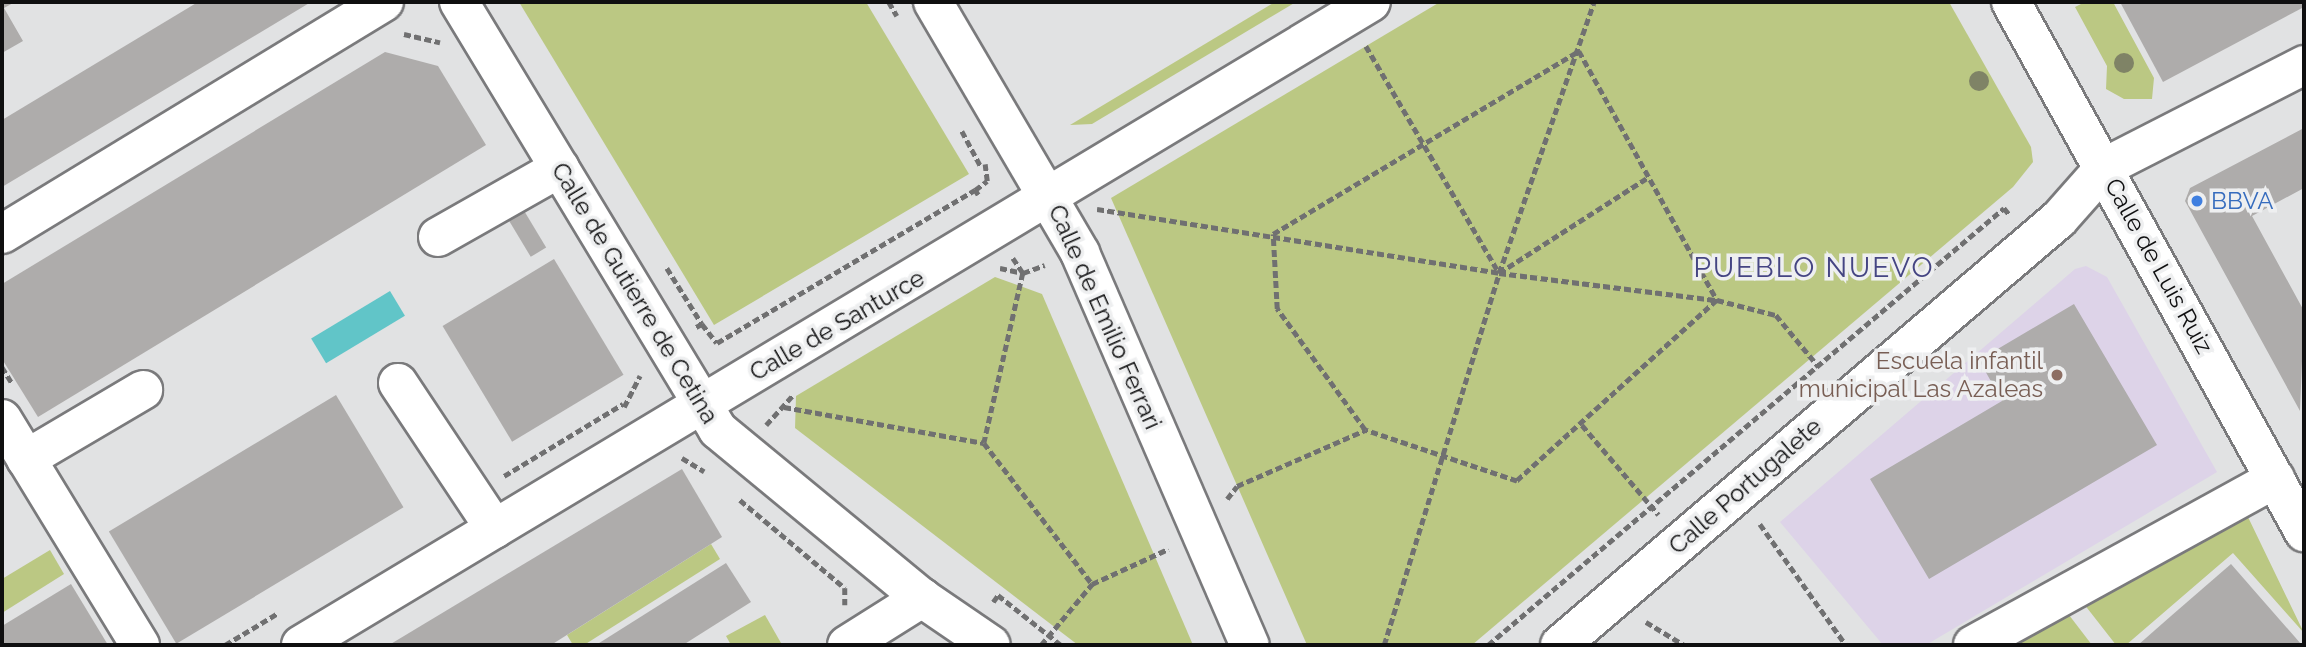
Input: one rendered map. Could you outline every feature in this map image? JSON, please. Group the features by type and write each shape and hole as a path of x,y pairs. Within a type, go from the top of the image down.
{"street":[{"path":"2,234 384,2"},
{"name":"Calle de Gutierre de Cetina","path":"459,2 701,405 741,453 922,598 991,645"},
{"name":"Calle de Emilio Ferrari","path":"933,2 1051,197 1250,645"},
{"name":"Calle de Luis Ruiz","path":"2011,2 2105,167 2304,531"},
{"name":"Calle de Santurce","path":"301,645 997,231 1359,9"},
{"name":"Calle Portugalete","path":"1560,645 2059,219 2105,167 2304,65"},
{"path":"438,237 559,168"},
{"path":"398,383 495,528"},
{"path":"26,459 143,390"},
{"path":"2,419 140,645"},
{"path":"1973,645 2275,479"},
{"path":"861,636 922,598"}],"path":[{"path":"1384,645 1499,273 1594,2"},
{"path":"1359,9 1423,143 1499,273"},
{"path":"1273,234 1579,51"},
{"path":"1579,51 1717,300"},
{"path":"1499,273 1647,178"},
{"path":"1097,209 1273,234 1499,273 1717,300 1776,315 1846,399"},
{"path":"984,443 1023,273 997,231"},
{"path":"1273,234 1277,310 1365,430 1441,460 1517,481 1717,300"},
{"path":"783,407 984,443 1092,584"},
{"path":"1582,425 1680,541"},
{"path":"1041,645 1092,584 1201,533 1237,486 1365,430"},
{"path":"730,492 845,588 842,602 861,636"},
{"path":"1760,524 1846,645"},
{"path":"1646,622 1685,645"}],"shaded area":[{"name":"Escuela infantil municipal Las Azaleas","path":"2086,266 2107,277 2217,472 1926,645 1883,645 1780,522 2075,269"}],"green space":[{"path":"519,2 866,2 969,174 714,325"},
{"path":"1275,2 1296,2 1092,124 1070,125"},
{"path":"1440,2 1949,2 2031,147 2033,162 2013,187 1472,645 1307,645 1111,198"},
{"path":"2085,2 2113,2 2154,78 2152,99 2124,99 2106,89 2107,66 2075,7"},
{"path":"995,277 1042,294 1193,645 1078,645 795,428 796,396"},
{"path":"2247,515 2304,633 2233,553 2126,645 2116,645 2084,604"},
{"path":"711,544 720,559 584,645 573,645 567,635"},
{"path":"50,550 64,574 2,613 2,579"},
{"path":"765,615 781,643 731,645 726,636"},
{"path":"2069,615 2092,645 2016,645"}],"water":[{"path":"390,291 405,316 326,363 311,338"}],"building":[{"path":"2,2 15,2 4,8 23,41 2,53"},
{"path":"198,2 311,2 2,187 2,120"},
{"path":"2120,2 2304,2 2304,7 2163,82"},
{"path":"385,52 438,66 486,145 38,417 2,359 2,284"},
{"path":"2304,128 2304,188 2252,216 2304,311 2300,411 2185,201 2190,188"},
{"path":"523,209 546,248 531,257 508,218"},
{"path":"554,259 624,375 512,442 443,326"},
{"path":"2074,304 2157,445 1929,579 1870,479 2002,401 1979,360"},
{"path":"336,395 403,507 176,644 109,531"},
{"path":"682,469 722,537 551,645 389,645"},
{"path":"726,563 751,602 683,645 596,645"},
{"path":"2231,564 2301,644 2138,645 2171,616"},
{"path":"71,584 108,645 2,645 2,626"}],"place":[{"name":"BBVA","path":"2197,201"},
{"name":"Escuela infantil municipal Las Azaleas","path":"2057,375"}],"district":[{"name":"PUEBLO NUEVO","path":"1814,268"}]}
